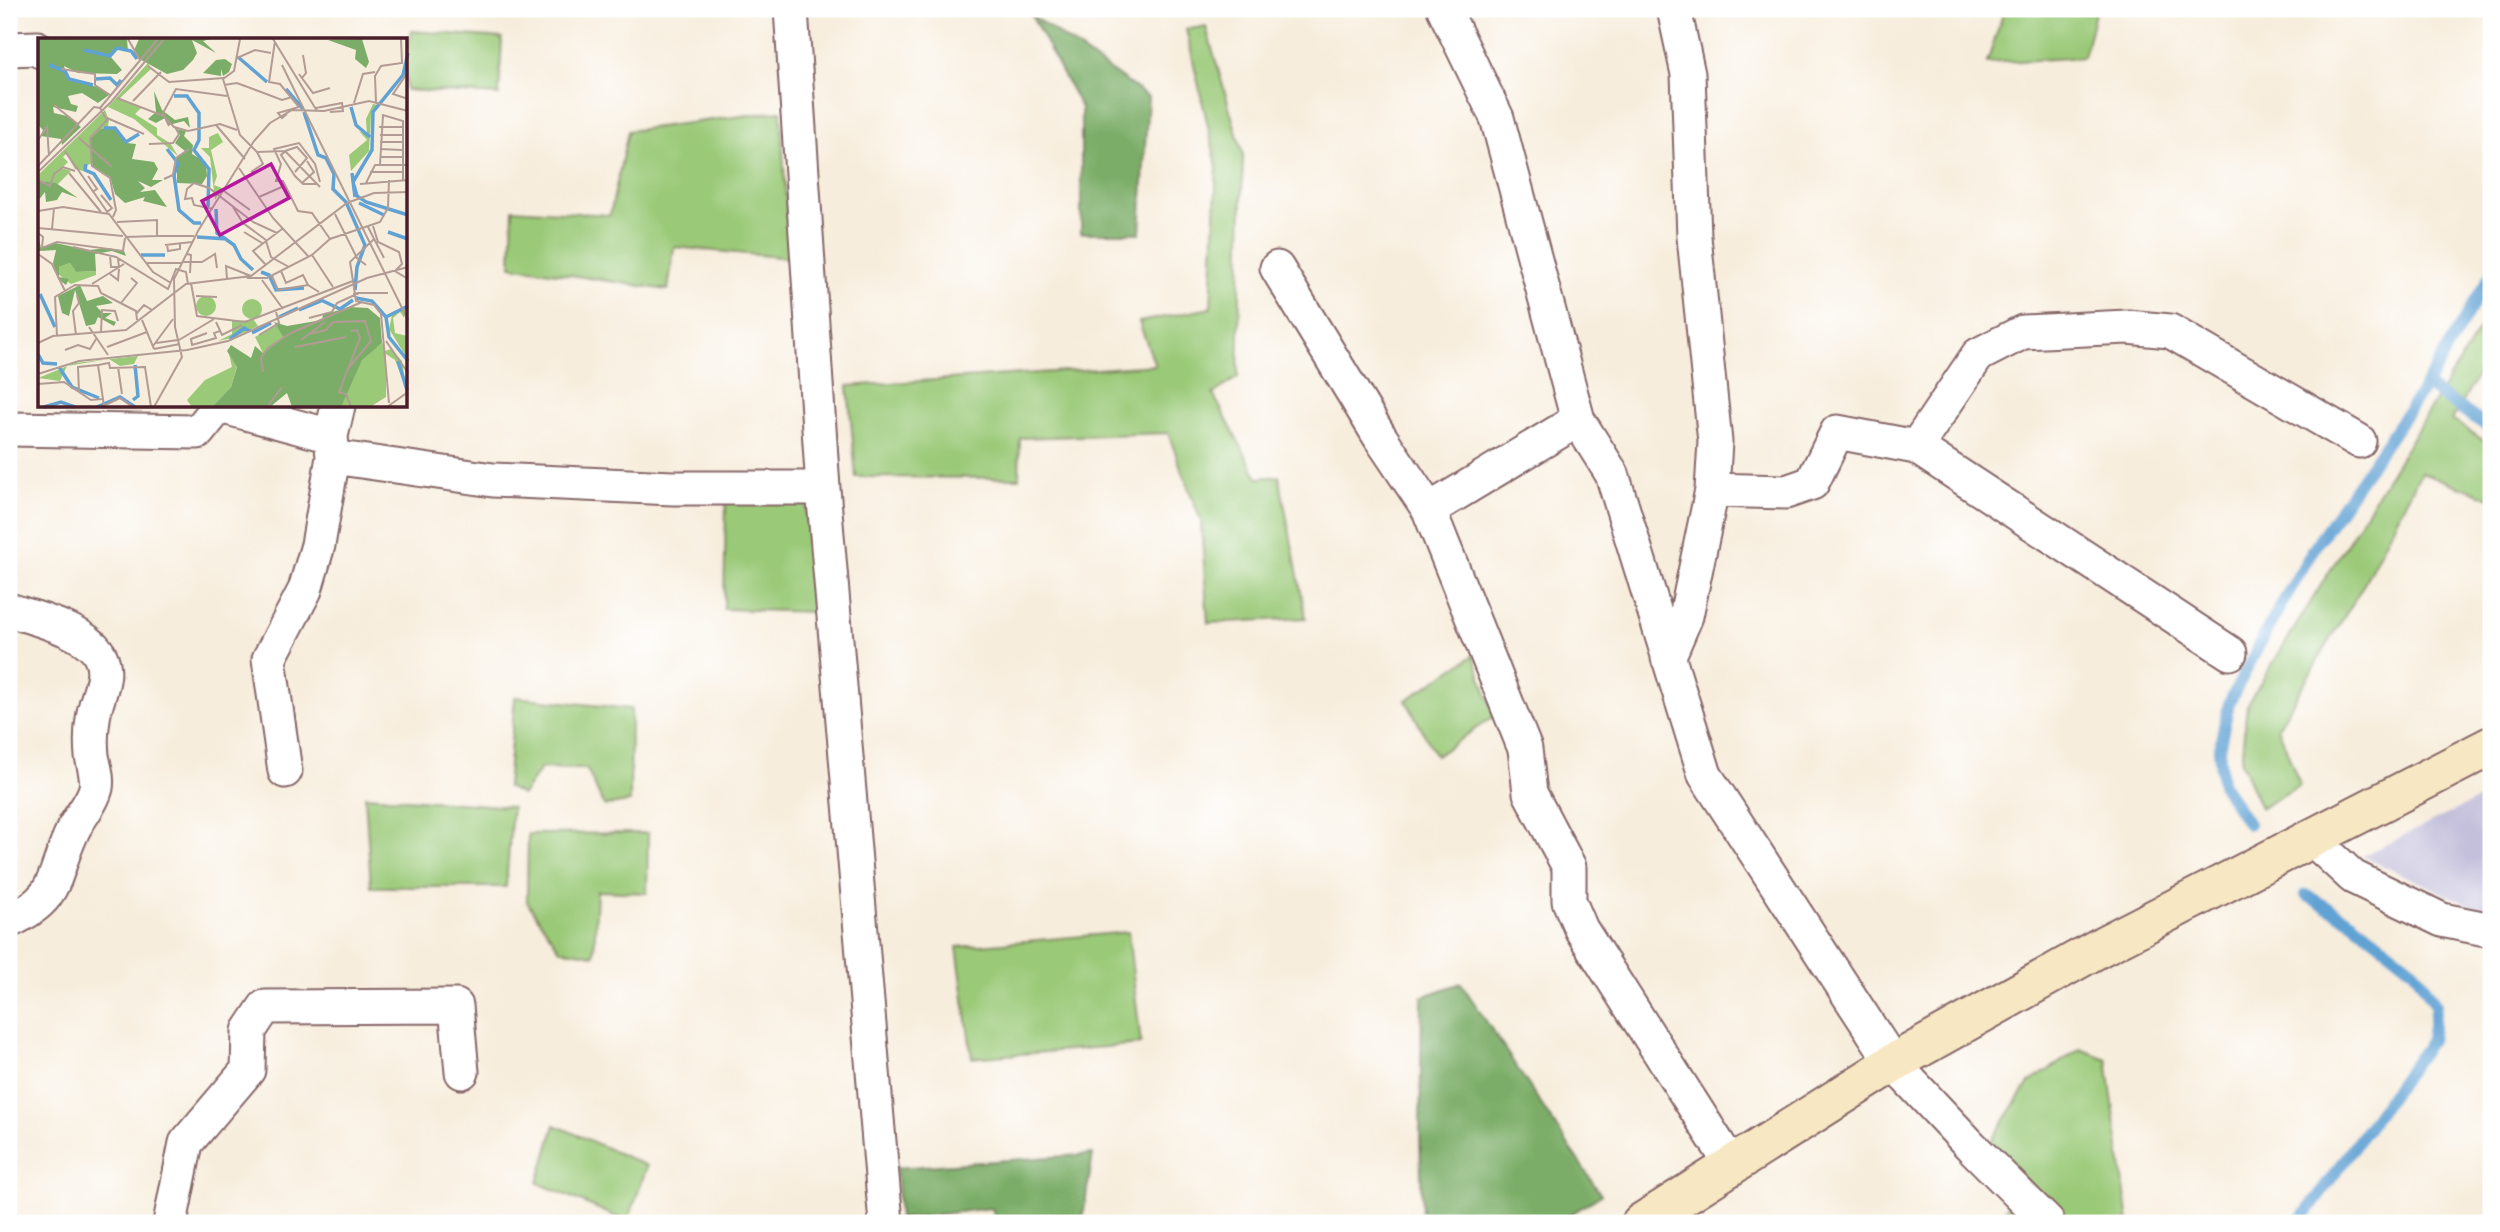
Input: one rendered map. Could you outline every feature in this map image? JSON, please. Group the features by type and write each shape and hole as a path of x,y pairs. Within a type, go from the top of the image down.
{"street":[{"path":"792,9 823,488 886,1223"},
{"path":"1444,9 1497,118 1578,420 1612,474 1706,775 1893,1063 2048,1223"},
{"path":"1668,658 1686,616 1712,489 1715,442 1694,237 1688,74 1674,9"},
{"path":"9,49 38,49"},
{"path":"1277,268 1380,437 1429,510 1525,749 1530,793 1569,867 1569,901 1581,929 1732,1166"},
{"path":"1916,447 1978,355 2023,332 2127,327 2170,331 2359,441"},
{"path":"9,429 198,432 217,408"},
{"path":"228,408 334,433 493,480 673,488 823,488"},
{"path":"1429,510 1578,420"},
{"path":"1712,489 1786,492 1812,483 1837,432 1916,447 2230,653"},
{"path":"285,771 269,659 305,590 318,545 334,433"},
{"path":"9,610 59,625 83,638 101,656 105,675 97,696 93,720 92,752 97,785 93,799 65,846 58,872 48,892 35,908 9,921"},
{"path":"1641,1223 1893,1063 2104,945 2491,746"},
{"path":"2312,839 2353,877 2442,920 2491,930"},
{"path":"170,1223 186,1143 248,1070 249,1031 265,1007 456,1006 462,1072"}],"shaded area":[{"path":"2491,793 2491,915 2362,856"}],"green space":[{"path":"2002,9 2096,9 2084,57 1987,63 2002,17"},
{"path":"1031,15 1148,97 1140,233 1081,233 1081,108"},
{"path":"1206,27 1243,155 1238,377 1213,394 1258,478 1279,476 1306,618 1208,623 1201,521 1168,433 1020,438 1019,478 856,477 848,386 1155,365 1139,322 1211,308 1217,166 1186,29"},
{"path":"412,31 502,38 499,95 408,90 408,47"},
{"path":"781,111 789,258 674,247 668,290 511,266 513,209 610,215 628,131"},
{"path":"2491,310 2491,351 2452,420 2491,445 2491,498 2421,472 2362,587 2278,727 2300,785 2261,808 2241,762 2247,705"},
{"path":"792,497 806,505 814,612 724,609 726,500"},
{"path":"1474,655 1494,716 1436,756 1406,700"},
{"path":"515,697 631,709 630,802 604,806 587,769 541,768 522,795 507,787"},
{"path":"365,796 512,807 506,887 371,887"},
{"path":"648,833 647,893 597,891 594,955 560,949 527,902 528,834"},
{"path":"1128,932 1141,1044 972,1058 957,947"},
{"path":"1461,983 1601,1195 1557,1223 1422,1223 1422,997"},
{"path":"2080,1049 2107,1059 2129,1223 1999,1223 2014,1190 1991,1141 2029,1083"},
{"path":"555,1125 647,1166 628,1222 538,1183"},
{"path":"1093,1154 1082,1223 996,1223 992,1208 899,1219 896,1168"}],"waterway":[{"path":"2248,824 2222,784 2219,749 2229,703 2317,543 2426,385 2491,274"},
{"path":"2426,385 2491,429"},
{"path":"2299,1223 2431,1040 2436,1005 2414,970 2353,922 2306,895"}]}
